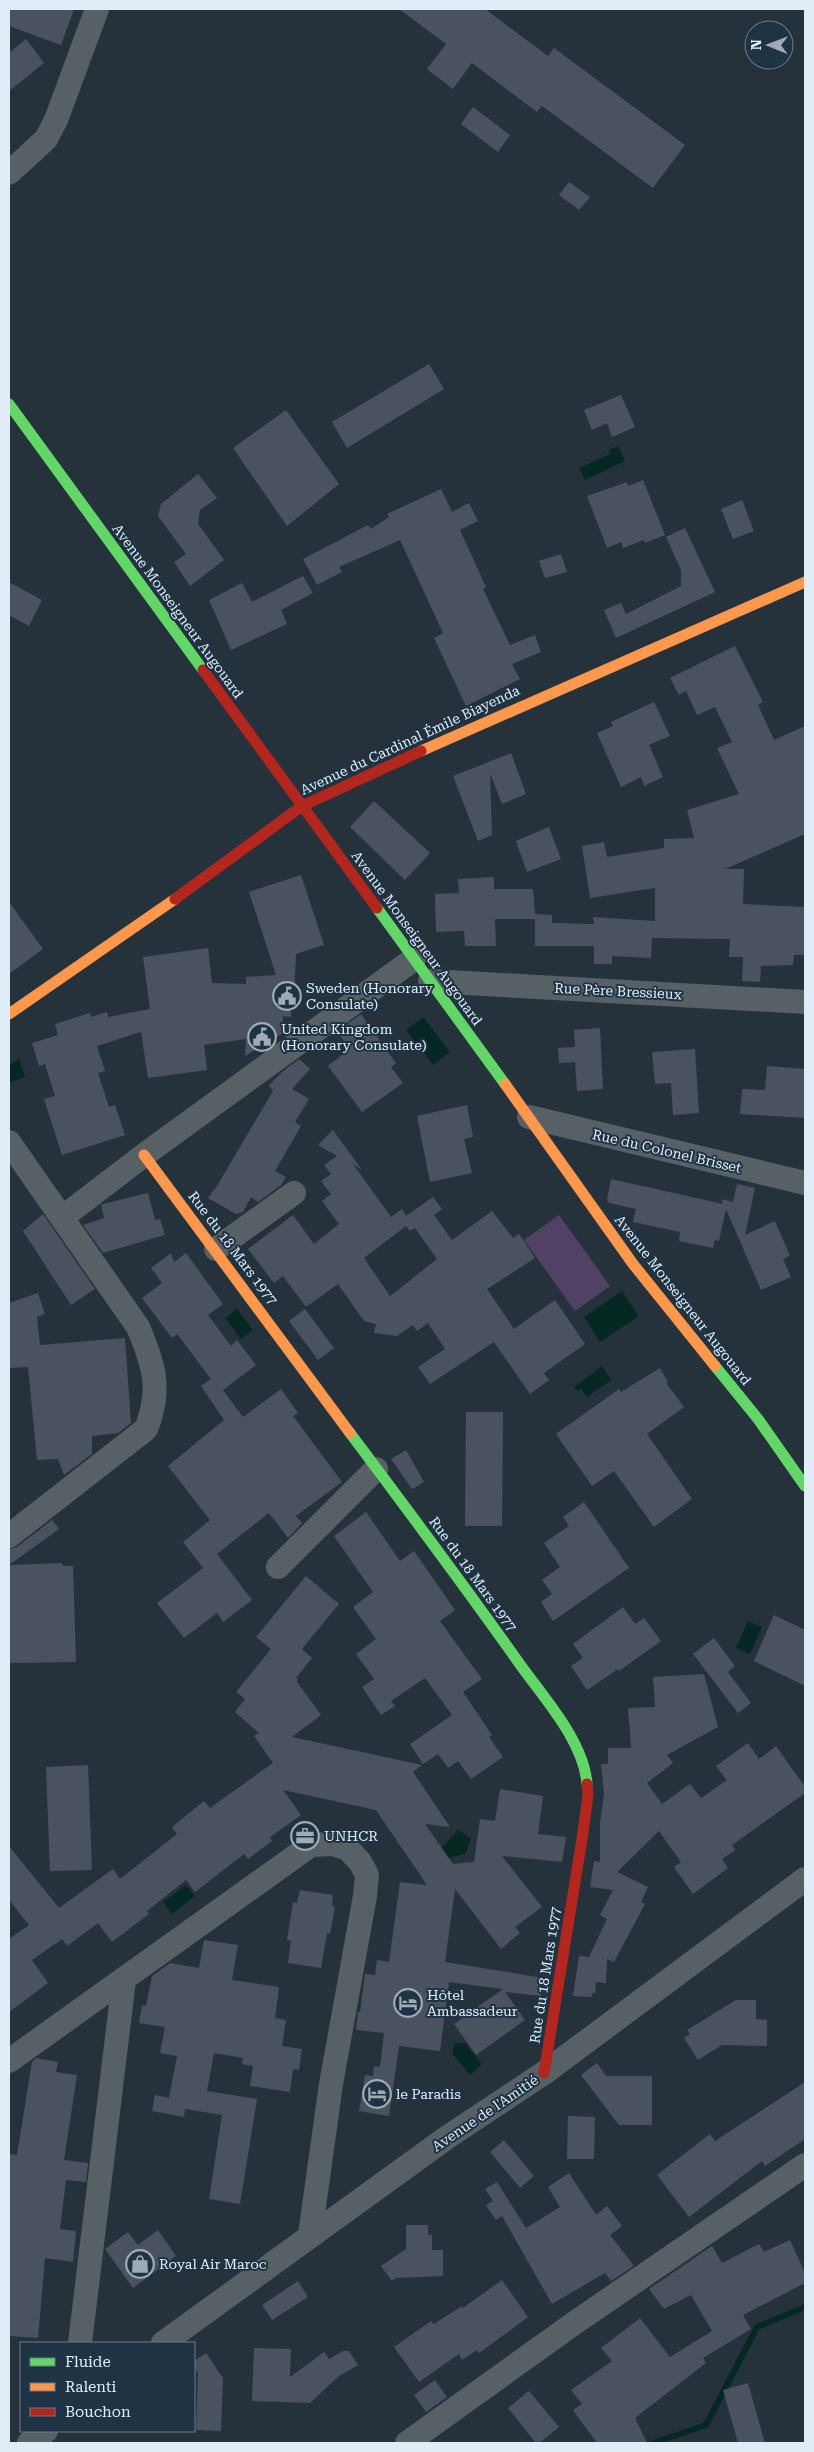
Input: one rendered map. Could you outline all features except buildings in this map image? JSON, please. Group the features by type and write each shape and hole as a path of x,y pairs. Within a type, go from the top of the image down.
{"street":[{"path":"9,173 46,138 56,120 97,9"},
{"name":"Avenue Monseigneur Augouard","path":"9,404 530,1118 632,1264 758,1419 805,1486"},
{"name":"Avenue du Cardinal Émile Biayenda","path":"9,1014 151,917 302,806 482,722 805,582"},
{"path":"63,1217 144,1155 414,959"},
{"name":"Rue Père Bressieux","path":"430,981 805,1002"},
{"name":"Rue du Colonel Brisset","path":"530,1118 805,1183"},
{"path":"9,1142 138,1327 150,1356 156,1384 154,1408 146,1429 9,1536"},
{"name":"Rue du 18 Mars 1977","path":"144,1155 216,1249 376,1469 492,1624 566,1730 586,1769 588,1795 582,1839 544,2073"},
{"path":"216,1249 294,1193"},
{"path":"278,1567 376,1469"},
{"path":"9,2061 311,1846 333,1844 348,1849 360,1862 367,1875 365,1896 331,2084 310,2236"},
{"name":"Avenue de l'Amitié","path":"164,2342 449,2136 544,2073 805,1879"},
{"path":"80,2342 124,1980"},
{"path":"407,2443 573,2324 805,2165"},
{"path":"29,2443 45,2432"}],"shaded area":[{"path":"618,446 625,461 585,480 579,468 610,454 609,450"},
{"path":"423,1017 450,1052 433,1065 406,1030"},
{"path":"19,1058 25,1077 9,1083 9,1066"},
{"path":"559,1215 610,1286 575,1311 524,1240"},
{"path":"622,1291 639,1316 600,1342 584,1317"},
{"path":"237,1309 253,1330 241,1339 225,1318"},
{"path":"602,1366 611,1380 587,1397 581,1389 578,1391 574,1387"},
{"path":"748,1621 762,1627 750,1654 736,1648"},
{"path":"458,1830 471,1838 466,1853 441,1861 435,1854"},
{"path":"186,1885 195,1896 172,1914 163,1902"},
{"path":"455,2043 465,2043 482,2064 470,2075 452,2053"}],"waterway":[{"path":"653,2443 706,2425 757,2327 805,2307"}],"traffic: fast":[{"path":"9,404 203,670"},
{"path":"377,908 505,1084"},
{"path":"715,1366 758,1419 805,1486"},
{"path":"350,1433 561,1720 578,1752 587,1784"}],"traffic: slow":[{"path":"421,751 805,582"},
{"path":"9,1014 175,899"},
{"path":"505,1084 633,1264 715,1366"},
{"path":"144,1155 350,1433"}],"traffic: jam":[{"path":"203,670 377,908"},
{"path":"175,899 302,806 421,751"},
{"path":"544,2073 582,1839 588,1795 587,1784"}],"place":[{"name":"Sweden (Honorary Consulate)","path":"287,996"},
{"name":"United Kingdom (Honorary Consulate)","path":"262,1037"},
{"name":"UNHCR","path":"305,1836"},
{"name":"Hôtel Ambassadeur","path":"408,2003"},
{"name":"le Paradis","path":"377,2094"},
{"name":"Royal Air Maroc","path":"140,2264"}]}
